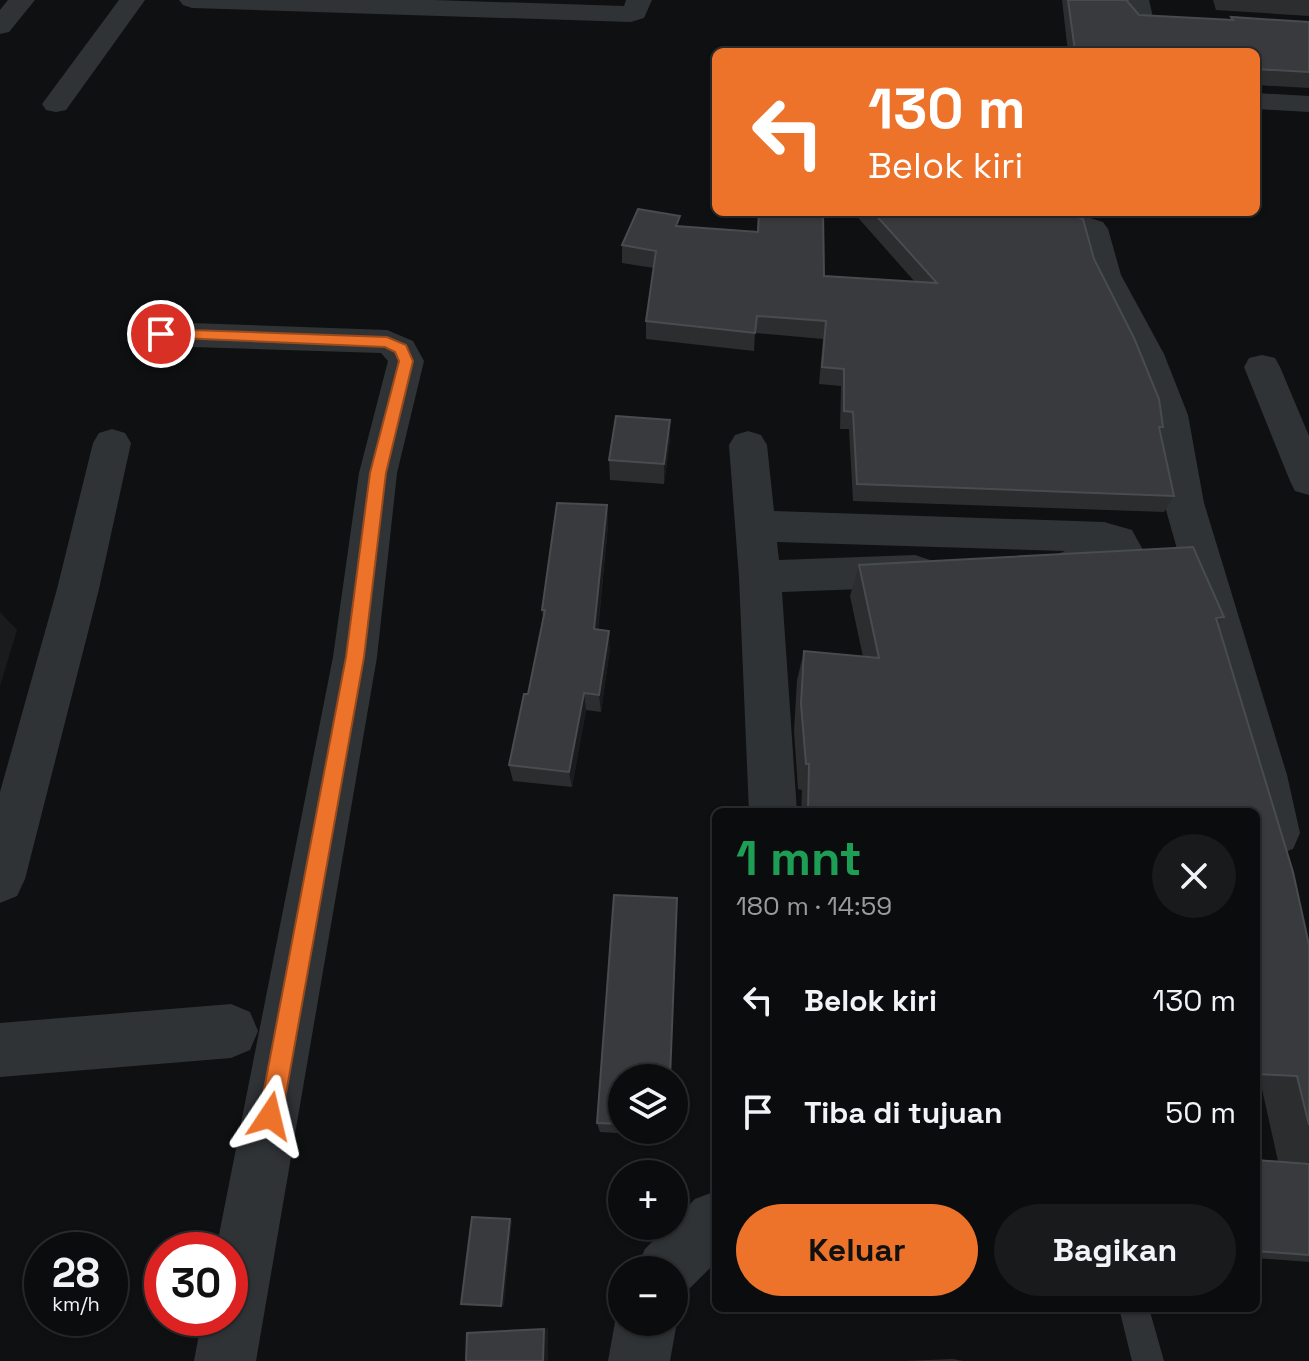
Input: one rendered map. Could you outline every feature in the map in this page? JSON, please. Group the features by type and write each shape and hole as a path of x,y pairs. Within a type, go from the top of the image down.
{"street":[{"path":"0,26 22,0"},
{"path":"56,104 132,0"},
{"path":"192,0 637,6"},
{"path":"1137,8 1169,18"},
{"path":"1137,8 1147,48"},
{"path":"1260,101 1309,104"},
{"path":"1071,216 1072,222 1092,229 1105,275 1146,354 1170,415 1184,503 1264,775 1283,866"},
{"path":"161,334 387,342 401,349 406,361 378,473 355,657 225,1361"},
{"path":"1262,367 1298,481"},
{"path":"0,879 78,589 112,443"},
{"path":"748,445 760,577 773,808"},
{"path":"755,526 1104,537 1118,541 1123,550 1118,563 760,577"},
{"path":"0,1050 231,1031"},
{"path":"680,1256 712,1224"},
{"path":"639,1361 643,1336"}],"lane":[{"path":"1135,1312 1148,1361"}],"building":[{"path":"1068,0 1128,0 1139,15 1309,22 1309,72 1260,69 1260,48 1075,48"},
{"path":"638,209 680,216 676,226 758,232 759,216 823,216 824,276 937,283 877,216 1075,216 1083,219 1094,259 1134,338 1159,399 1163,427 1159,427 1174,496 857,484 853,412 844,411 844,369 822,367 826,321 757,316 755,333 646,321 656,251 622,245"},
{"path":"616,416 670,420 664,464 609,460"},
{"path":"557,503 607,505 594,629 609,631 599,695 584,693 569,772 509,765 524,694 528,694 545,610 542,610"},
{"path":"1193,547 1224,617 1216,618 1293,872 1309,945 1309,1125 1297,1076 1260,1074 1260,808 808,808 809,764 806,764 801,704 804,651 879,658 859,565"},
{"path":"614,895 677,898 671,1064 608,1064 608,1123 597,1123"},
{"path":"1260,1160 1309,1164 1309,1255 1260,1251"},
{"path":"472,1217 510,1219 501,1306 461,1304"},
{"path":"544,1329 543,1361 466,1361 467,1333"}],"route":[{"path":"161,334 387,342 401,349 406,361 378,473 355,657 270,1116"}]}
